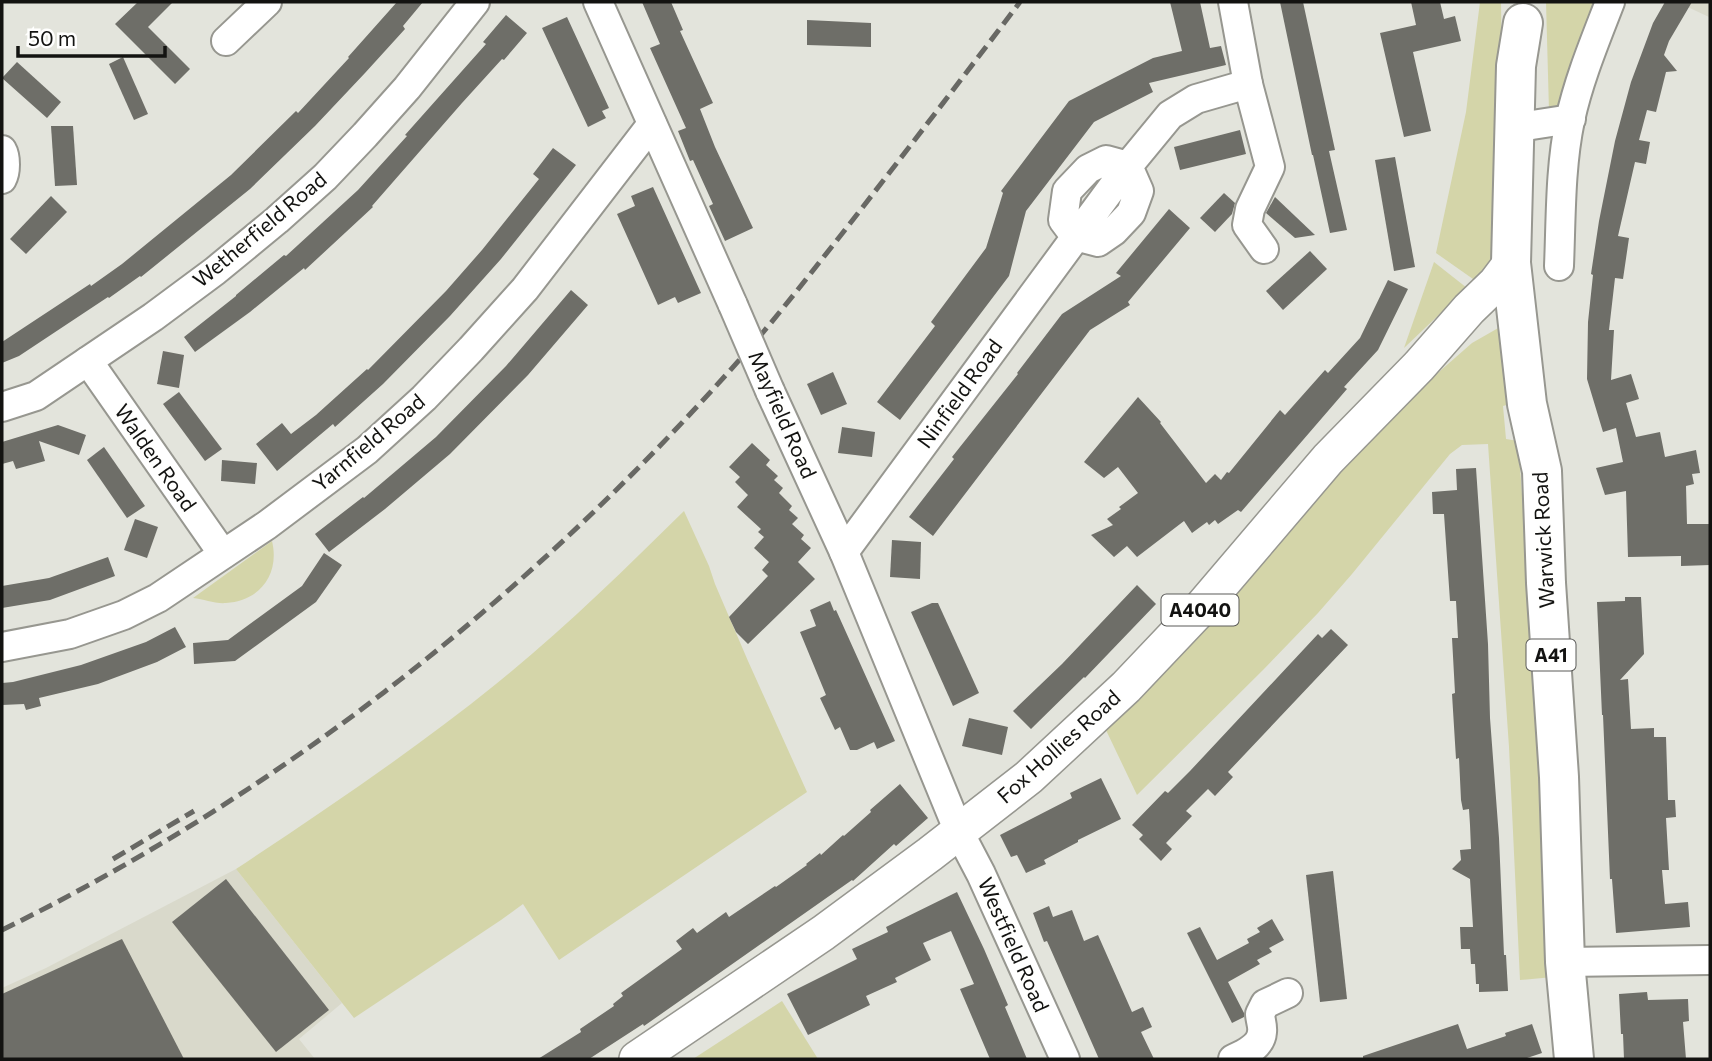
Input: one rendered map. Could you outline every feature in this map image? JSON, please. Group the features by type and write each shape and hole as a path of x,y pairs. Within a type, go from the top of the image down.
{"highway":[{"name":"A41","path":"1522,12 1530,62 1532,125 1530,274"},
{"name":"A41","path":"1522,12 1516,66 1530,274"},
{"name":"Warwick Road","path":"1530,274 1545,393 1542,471 1546,583 1559,777 1565,962 1574,1059"}],"main road":[{"name":"Fox Hollies Road","path":"637,1059 823,933 1029,777 1132,680 1201,608 1328,459 1419,366 1530,274"}],"street":[{"path":"226,41 267,2"},
{"name":"Mayfield Road","path":"598,2 844,552 959,832"},
{"path":"1233,2 1248,84 1270,167 1250,209 1247,225 1264,249"},
{"path":"1530,274 1565,154 1570,119 1585,65 1610,2"},
{"name":"Wetherfield Road","path":"2,407 36,396 153,317 277,220 325,177 407,88 468,4"},
{"name":"Ninfield Road","path":"844,552 1075,236 1170,115 1196,99 1248,84"},
{"path":"1532,125 1570,119"},
{"name":"Yarnfield Road","path":"2,647 70,634 124,615 158,598 267,525 367,450 424,398 524,289 652,124"},
{"path":"2,150 5,174 2,179"},
{"name":"Walden Road","path":"88,361 223,554"},
{"name":"Westfield Road","path":"959,832 981,874 1065,1059"},
{"path":"1565,962 1710,960"},
{"path":"1233,1059 1251,1051 1259,1040 1262,1031 1260,1014 1265,1004 1289,993"}],"shaded area":[{"path":"1677,2 1710,2 1710,15 1709,17"},
{"path":"236,869 342,1003 299,1039 315,1059 2,1059 2,988 46,968"}],"green space":[{"path":"1480,2 1501,2 1504,230 1488,270 1479,280 1473,279 1436,253 1466,112"},
{"path":"1546,2 1595,2 1565,111 1549,111"},
{"path":"1434,262 1467,288 1404,348"},
{"path":"1500,327 1514,403 1503,406 1506,439 1518,441 1534,653 1553,977 1520,980 1509,747 1488,444 1462,445 1450,454 1318,613 1137,795 1105,728 1399,407 1472,343"},
{"path":"684,511 807,792 559,960 523,904 354,1018 236,869 465,709 569,621"},
{"path":"272,541 274,553 270,575 258,591 249,597 226,603 193,598"},
{"path":"782,1001 818,1059 693,1059"}],"building":[{"path":"138,2 173,2 148,27 190,69 175,84 115,24"},
{"path":"397,2 423,2 403,26 405,29 365,73 250,189 141,277 19,356 2,363 2,342 122,264 231,175 296,111 298,113"},
{"path":"642,2 671,2 683,30 680,31 713,103 700,109 753,228 725,241 709,206 713,204 693,160 690,161 678,131 686,128 650,48 660,44"},
{"path":"1170,2 1200,2 1210,48 1221,46 1226,65 1149,83 1153,92 1094,122 1026,211 1009,276 900,420 877,402 935,326 931,322 986,248 1003,193 1001,191 1069,101 1153,58 1182,51"},
{"path":"1280,2 1303,2 1335,150 1329,151 1347,230 1330,233"},
{"path":"1411,2 1440,2 1444,19 1455,16 1461,41 1413,52 1431,131 1404,137 1380,33 1416,25"},
{"path":"1665,2 1692,2 1669,41 1664,55 1677,71 1666,72 1656,112 1647,110 1639,140 1650,142 1646,164 1635,162 1618,236 1629,238 1623,279 1615,278 1609,330 1614,330 1611,380 1631,374 1639,399 1626,403 1636,437 1660,432 1665,457 1696,450 1700,473 1692,474 1694,484 1686,486 1687,524 1710,524 1710,565 1681,566 1681,556 1628,557 1626,491 1605,495 1596,468 1623,462 1616,428 1603,432 1587,379 1591,274 1615,141 1631,82 1653,23"},
{"path":"506,15 527,33 462,103 373,207 305,270 304,268 195,352 184,337 286,256 358,190 486,44 483,42"},
{"path":"567,17 609,108 602,111 606,118 588,127 542,28"},
{"path":"807,20 871,23 871,47 807,45"},
{"path":"123,57 148,114 134,120 109,64"},
{"path":"17,62 61,102 47,118 2,78"},
{"path":"51,126 73,126 77,185 55,186"},
{"path":"1240,130 1246,154 1180,170 1174,147"},
{"path":"553,148 576,165 501,259 383,384 335,427 333,424 277,471 256,444 282,423 291,434 368,370 446,291 482,250 539,179 533,174"},
{"path":"1395,157 1415,267 1394,271 1375,160"},
{"path":"653,187 701,293 678,303 675,297 658,305 617,214 635,206 631,196"},
{"path":"1224,193 1235,203 1232,214 1215,232 1200,218"},
{"path":"51,196 67,212 26,254 10,239"},
{"path":"1275,197 1315,235 1295,238 1266,213"},
{"path":"1169,209 1190,228 1128,302 1130,305 1090,330 933,536 909,517 954,459 952,457 1062,314 1121,276 1116,273"},
{"path":"1310,251 1327,269 1283,310 1266,291"},
{"path":"1388,280 1408,289 1378,350 1241,512 1238,510 1218,524 1215,520 1209,525 1207,522 1192,533 1184,521 1137,557 1127,546 1114,557 1091,535 1113,525 1107,519 1138,493 1118,467 1104,478 1084,462 1138,397 1161,422 1206,483 1215,474 1221,480 1280,410 1285,415 1325,370 1328,373 1360,338"},
{"path":"571,290 588,305 528,375 450,454 329,552 315,534 364,498 436,437 506,366"},
{"path":"163,351 184,355 179,388 157,384"},
{"path":"833,372 847,404 821,415 807,384"},
{"path":"179,392 222,449 205,461 163,404"},
{"path":"58,425 86,435 79,455 39,441 45,461 16,469 13,461 2,464 2,442"},
{"path":"842,427 875,432 872,457 838,453"},
{"path":"752,443 770,460 766,465 778,476 774,480 783,488 779,493 792,506 789,510 798,518 792,524 804,535 801,539 811,548 798,562 815,579 748,644 736,632 729,617 768,576 762,570 769,562 754,548 764,537 758,532 761,529 737,507 748,495 735,482 740,477 729,467"},
{"path":"104,447 145,506 127,518 87,460"},
{"path":"222,460 257,463 255,484 221,481"},
{"path":"1476,468 1508,991 1479,992 1470,949 1461,949 1460,927 1473,927 1470,879 1452,869 1461,860 1460,850 1471,849 1470,825 1469,809 1463,810 1459,758 1456,759 1452,638 1458,638 1456,601 1450,601 1444,514 1433,514 1432,492 1457,490 1456,469"},
{"path":"135,519 158,527 147,558 124,550"},
{"path":"892,540 921,542 920,579 890,577"},
{"path":"324,553 342,565 316,602 235,661 194,664 193,643 228,640 302,586"},
{"path":"108,557 115,576 50,600 2,608 2,586 49,578"},
{"path":"1137,585 1156,604 1085,678 1031,729 1013,711"},
{"path":"1625,597 1641,597 1644,654 1620,680 1628,679 1631,729 1654,728 1654,737 1666,737 1668,800 1675,800 1676,817 1666,818 1669,870 1662,870 1665,904 1688,902 1690,927 1616,933 1610,879 1597,602 1625,601"},
{"path":"830,601 895,741 877,749 874,742 857,750 850,750 840,727 835,730 820,698 826,695 800,632 816,626 810,610"},
{"path":"938,603 979,693 953,706 911,612"},
{"path":"175,627 186,647 157,662 98,684 39,698 41,706 26,710 24,704 2,705 2,683 81,665 146,642"},
{"path":"1331,629 1348,645 1228,772 1233,777 1215,796 1208,789 1186,811 1192,816 1166,843 1172,849 1161,861 1139,839 1143,835 1132,825 1165,791 1168,793 1190,771 1318,634 1322,638"},
{"path":"969,718 1008,727 1002,755 962,746"},
{"path":"1101,778 1121,819 1078,840 1044,860 1046,864 1026,873 1017,855 1011,857 1000,835 1072,798 1070,793"},
{"path":"900,784 928,818 853,881 644,1026 643,1024 589,1059 538,1059 581,1032 580,1029 614,1006 623,996 621,993 682,949 676,941 693,928 697,933 726,912 729,917 776,887 844,836"},
{"path":"1333,871 1347,999 1320,1002 1306,875"},
{"path":"226,879 329,1010 276,1052 172,922"},
{"path":"957,892 1008,1005 1005,1007 1027,1059 990,1059 960,989 974,984 951,931 923,943 931,960 895,978 897,982 866,996 870,1005 808,1035 787,994 857,959 852,949 888,932 886,927"},
{"path":"1049,906 1053,917 1072,910 1084,941 1098,935 1132,1012 1143,1007 1152,1027 1141,1032 1154,1059 1099,1059 1033,913"},
{"path":"1272,919 1284,940 1269,948 1272,952 1257,960 1260,964 1228,982 1244,1013 1244,1017 1232,1023 1187,933 1200,927 1217,960 1249,943 1247,939 1260,932 1257,928"},
{"path":"122,939 184,1059 2,1059 2,994"},
{"path":"1647,992 1648,1000 1688,999 1689,1021 1683,1022 1686,1059 1624,1059 1619,994"},
{"path":"1458,1024 1467,1049 1532,1024 1542,1053 1524,1059 1363,1059 1363,1056"}],"railway":[{"path":"2,930 104,877 202,818 298,755 390,688 479,615 565,539 647,459 755,342 1020,2"},
{"path":"113,859 194,811"}]}
